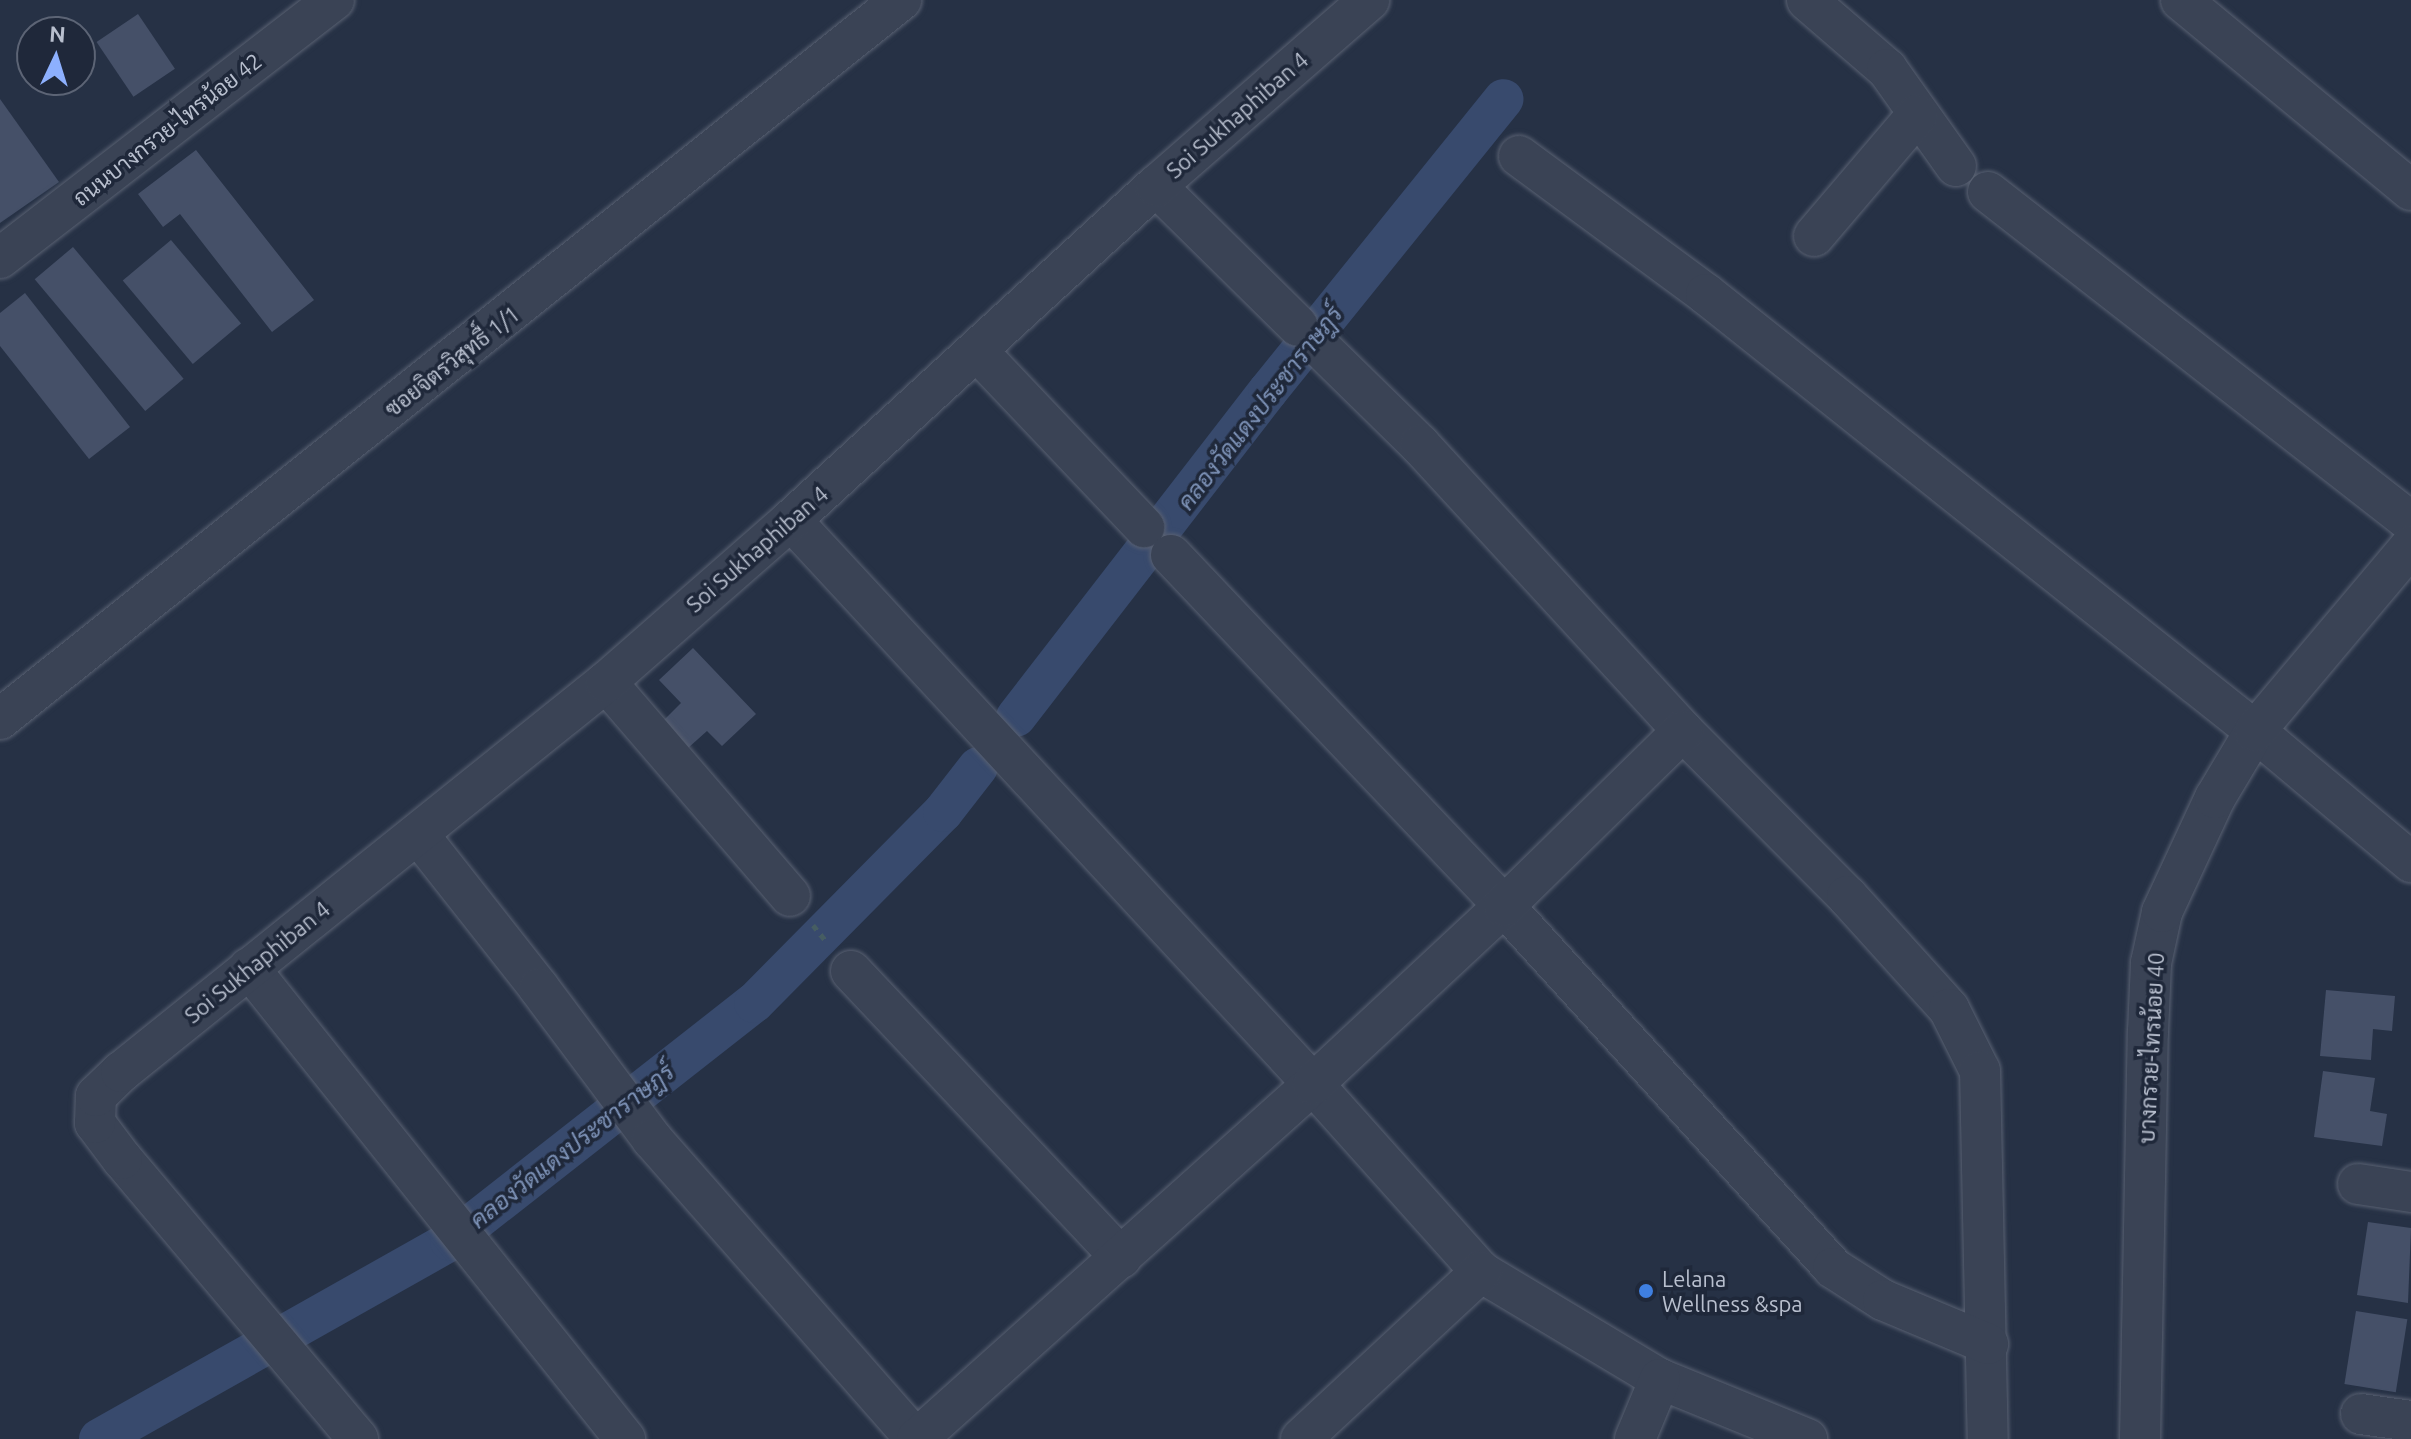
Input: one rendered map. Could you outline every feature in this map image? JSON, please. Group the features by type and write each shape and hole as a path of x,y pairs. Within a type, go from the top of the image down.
{"street":[{"name":"ถนนบางกรวย-ไทรน้อย 42","path":"0,258 334,0"},
{"name":"ซอยจิตรวิสุทธื์ 1/1","path":"0,719 901,0"},
{"name":"Soi Sukhaphiban 4","path":"358,1439 95,1123 96,1096 249,968 606,682 791,520 1156,186 1369,0"},
{"path":"1807,0 1887,69 1956,166"},
{"path":"2181,0 2411,190"},
{"path":"1814,236 1917,115"},
{"path":"1519,156 1706,294 2255,731 2411,862"},
{"path":"1156,186 1420,445 1683,731 1847,896 1949,1009 1980,1071 1988,1439"},
{"path":"1988,192 2411,522"},
{"path":"977,351 1144,527"},
{"path":"791,520 1313,1084 1481,1272 1660,1379 1807,1439"},
{"name":"บางกรวย-ไทรน้อย 40","path":"2140,1439 2151,963 2162,912 2215,798 2255,731 2411,546"},
{"path":"1171,555 1504,906 1833,1268 1883,1300 1988,1344"},
{"path":"606,682 790,896"},
{"path":"418,834 652,1139 916,1439 1313,1084 1504,906 1683,731"},
{"path":"249,968 625,1439"},
{"path":"851,971 1121,1258"},
{"path":"2358,1184 2411,1192"},
{"path":"1301,1439 1481,1272"},
{"path":"1635,1439 1660,1379"},
{"path":"2361,1414 2411,1421"}],"path":[{"path":"790,896 851,971"}],"building":[{"path":"138,14 175,69 133,97 97,42"},
{"path":"0,99 59,182 0,223"},
{"path":"196,150 314,300 272,332 180,214 163,227 138,194"},
{"path":"171,240 241,323 193,364 123,280"},
{"path":"73,247 184,379 145,411 35,279"},
{"path":"25,293 130,427 89,459 0,346 0,313"},
{"path":"693,648 756,714 722,746 707,731 688,748 663,721 681,703 659,680"},
{"path":"2326,990 2395,996 2392,1031 2373,1029 2371,1060 2320,1056"},
{"path":"2323,1071 2375,1078 2370,1111 2387,1114 2382,1146 2314,1137"},
{"path":"2368,1222 2411,1228 2408,1303 2357,1295"},
{"path":"2356,1311 2407,1319 2396,1392 2344,1384"}],"waterway":[{"name":"คลองวัดแดงประชาราษฎร์","path":"1016,717 1268,391 1504,99"},
{"name":"คลองวัดแดงประชาราษฎร์","path":"99,1439 450,1241 754,1003 943,812 978,767"}],"place":[{"name":"Lelana Wellness &spa","path":"1646,1291"}]}
